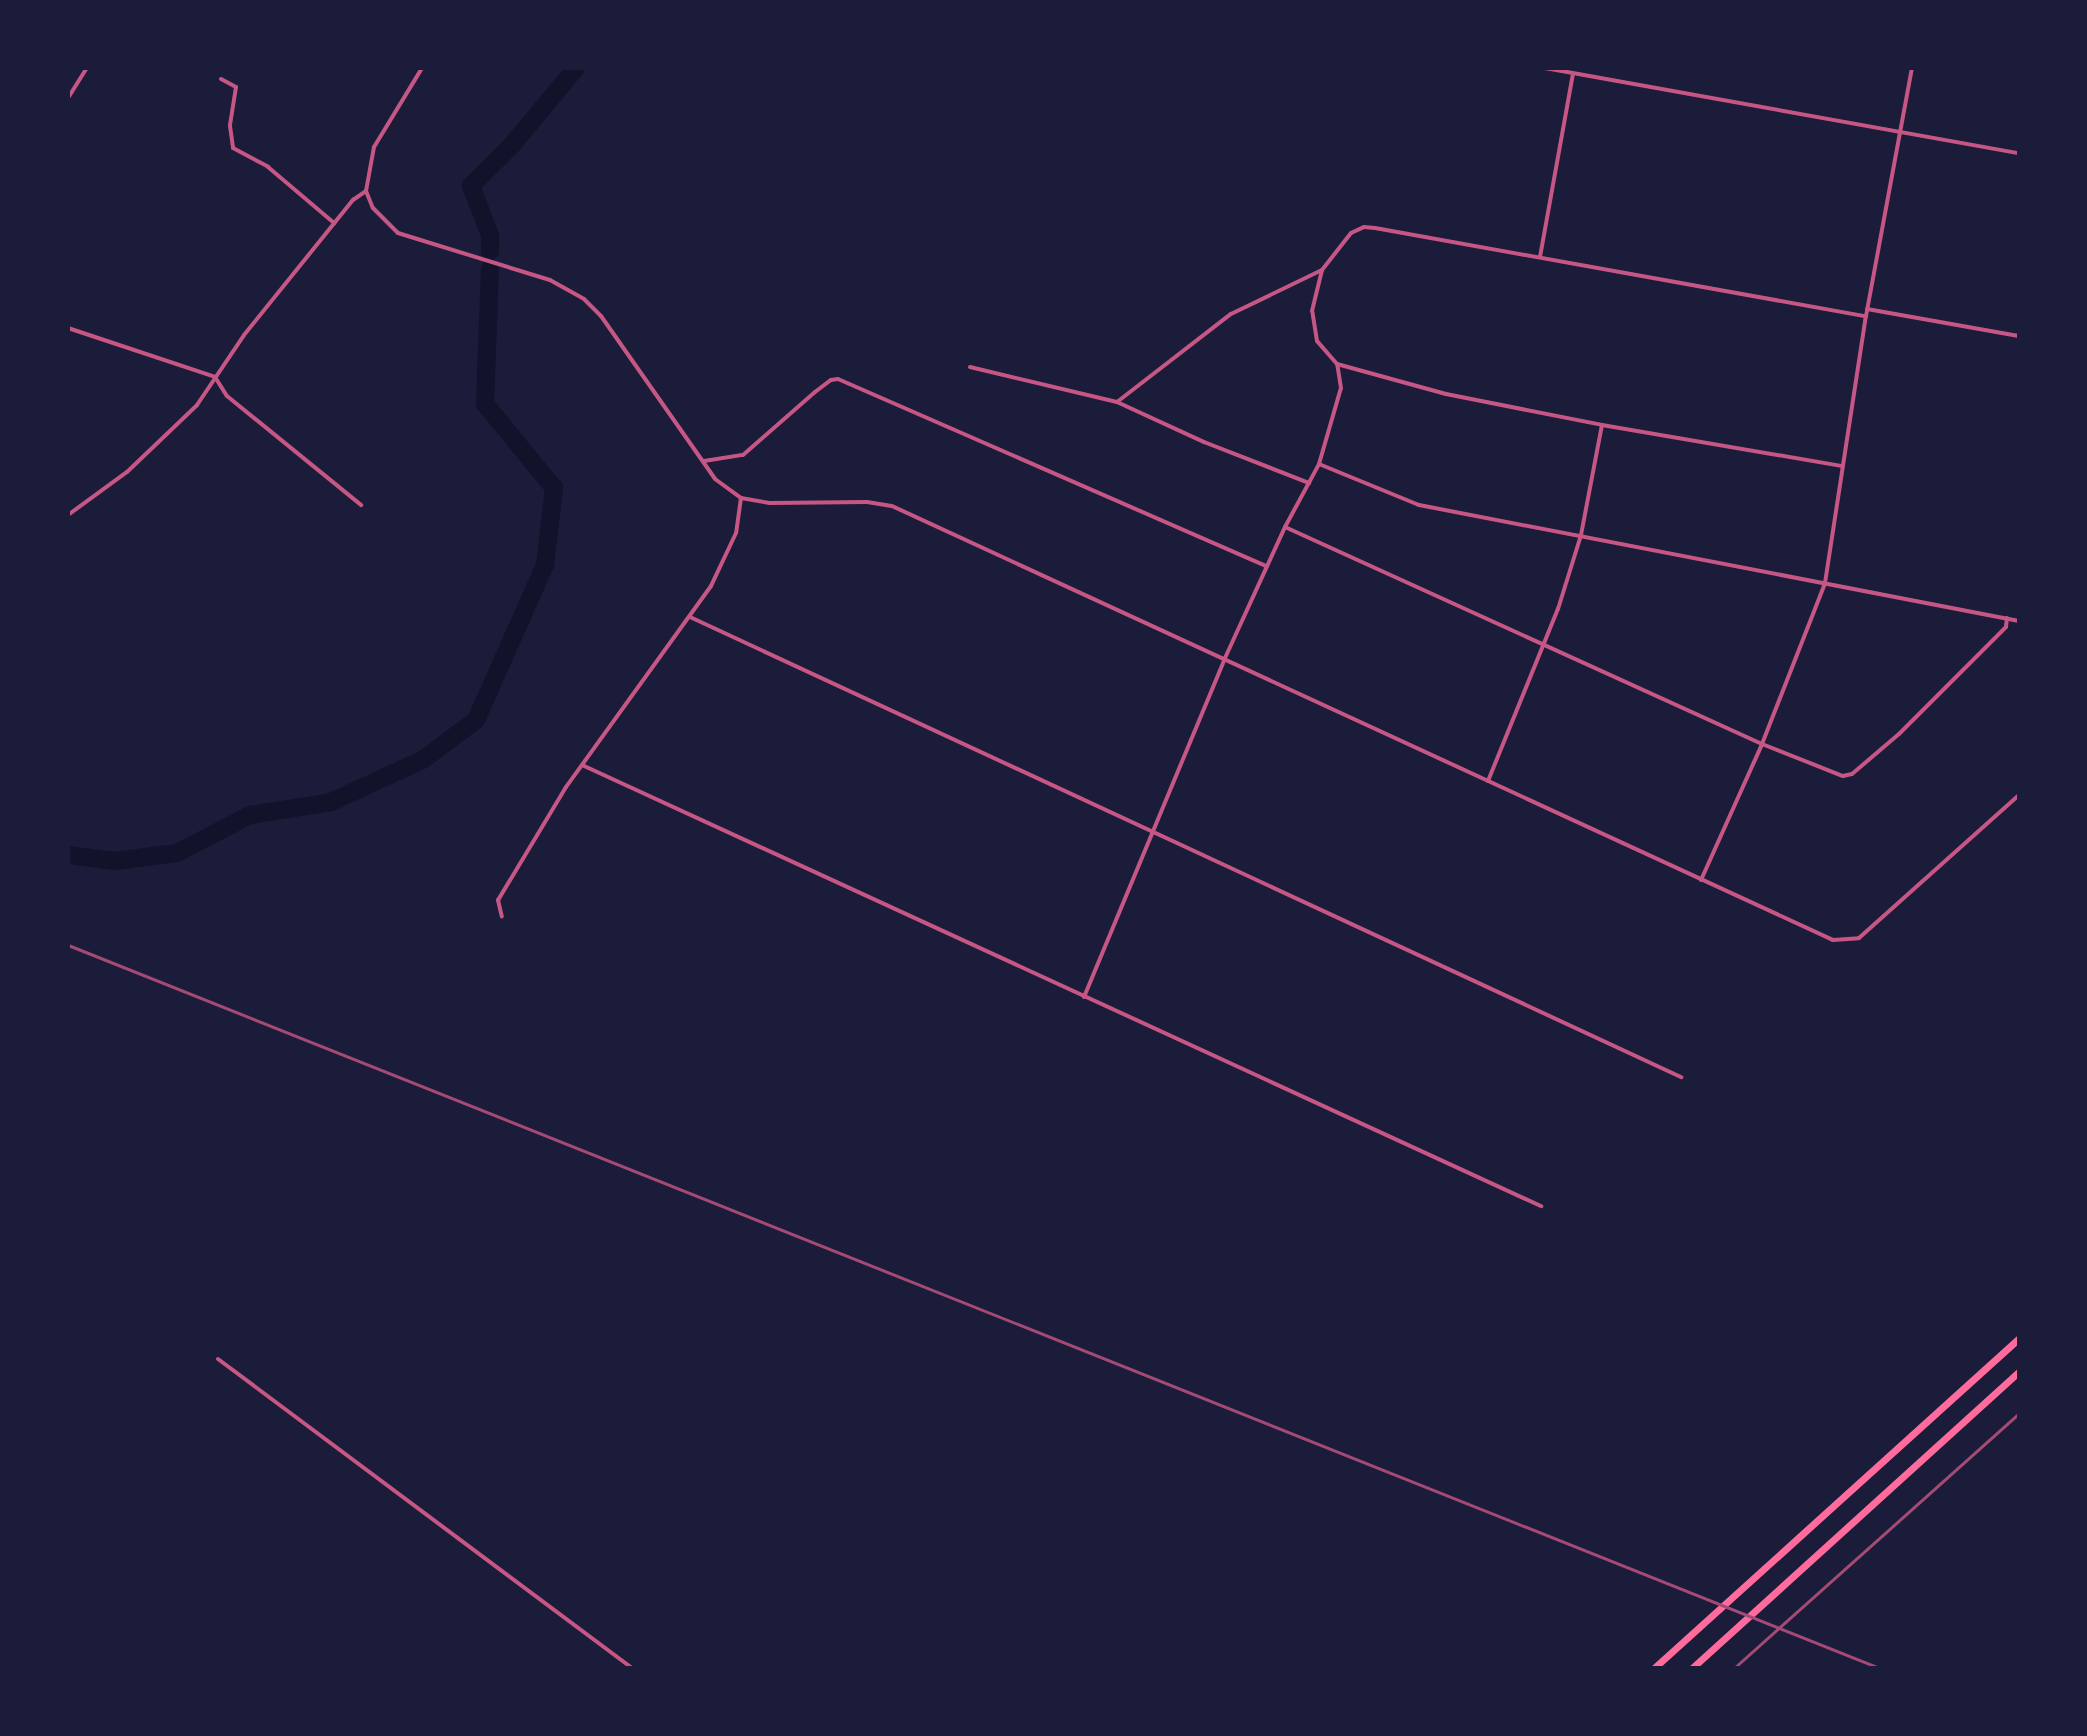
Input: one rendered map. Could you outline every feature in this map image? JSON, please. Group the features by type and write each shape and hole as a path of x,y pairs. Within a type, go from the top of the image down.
{"highway":[{"path":"1654,1668 2019,1338"},
{"path":"1692,1668 2019,1372"}],"street":[{"path":"68,98 87,68"},
{"path":"422,68 374,147 366,191 373,208 398,233 550,280 584,299 601,316 715,479 741,498 770,503 867,502 892,506 1833,940 1847,942 1859,938 2019,795"},
{"path":"1545,68 2019,153"},
{"path":"1701,880 1762,744 1825,583 1867,309 1912,68"},
{"path":"1540,257 1573,73"},
{"path":"221,79 236,87 230,126 233,148 268,167 334,223"},
{"path":"68,515 127,472 197,405 244,335 353,200 366,191"},
{"path":"1084,997 1225,658 1285,527 1319,464 1341,388 1337,364 1317,341 1312,311 1322,270 1351,233 1364,227 1375,228 1866,316"},
{"path":"1117,402 1231,314 1322,270"},
{"path":"1867,309 2019,336"},
{"path":"68,328 215,377 227,396 361,505"},
{"path":"1337,364 1446,394 1602,425 1843,466"},
{"path":"970,367 1117,402 1204,442 1309,483"},
{"path":"704,461 743,455 815,392 831,380 838,379 1267,566"},
{"path":"1488,781 1558,609 1581,535 1602,425"},
{"path":"1319,464 1419,505 2019,621"},
{"path":"502,917 498,900 582,765 711,586 736,533 741,498"},
{"path":"1285,527 1830,773 1852,774 1910,723 2006,627 2007,618"},
{"path":"690,617 1681,1077"},
{"path":"582,765 1541,1206"},
{"path":"218,1359 632,1668"}],"waterway":[{"path":"490,251 490,235 471,186 512,145 576,68"},
{"path":"68,855 114,861 177,853 250,815 331,802 424,759 476,720 545,565 554,488 485,404 490,269"}],"railway":[{"path":"68,945 1879,1668"},
{"path":"1734,1668 2019,1413"}]}
